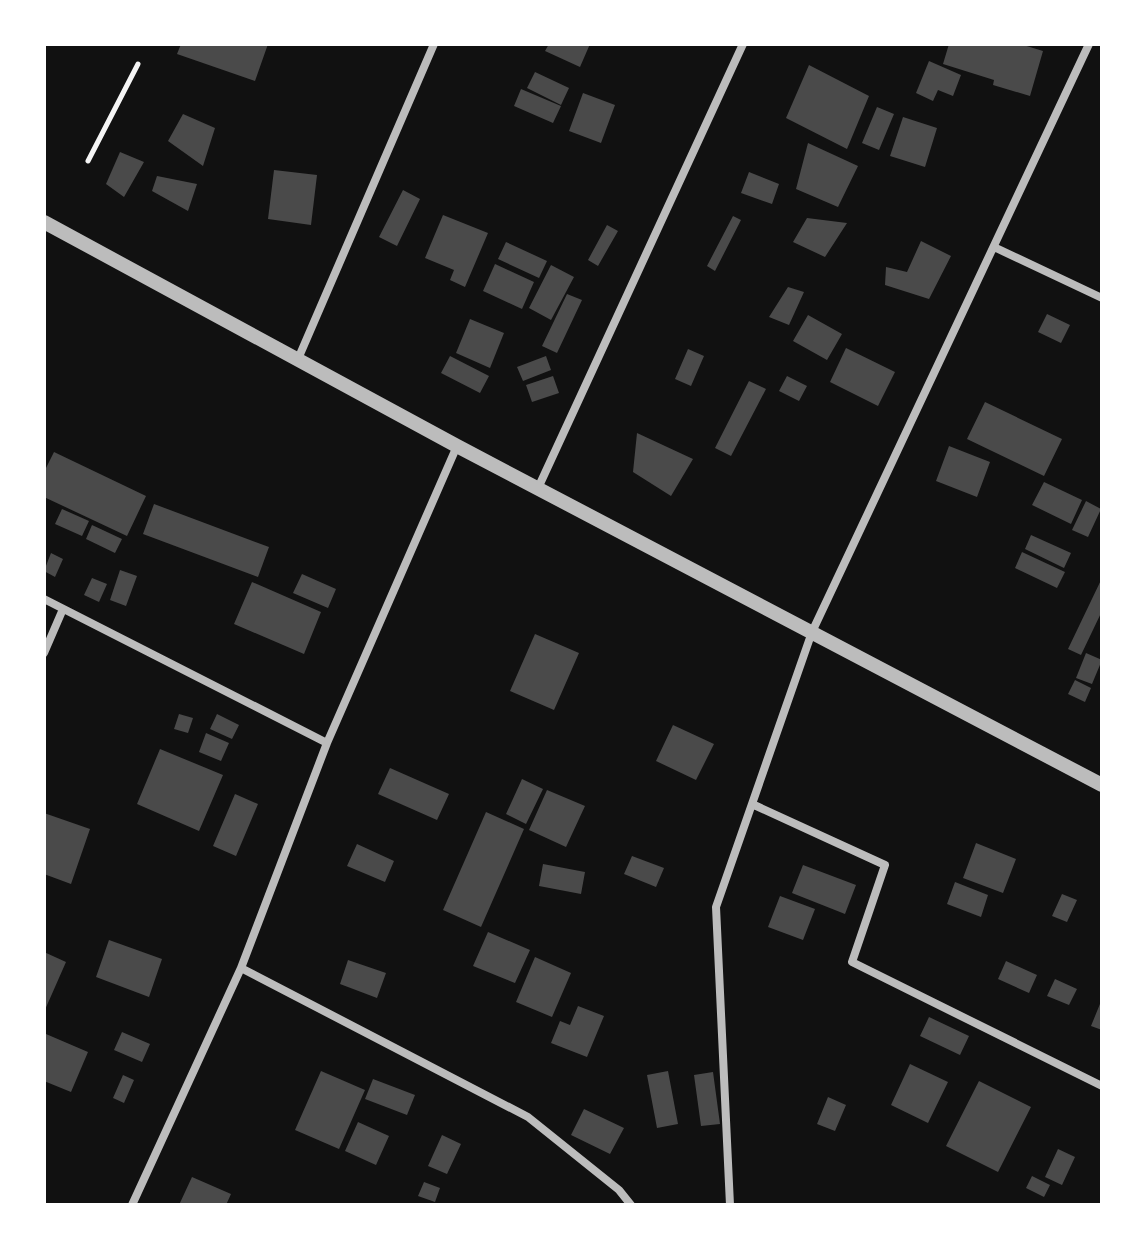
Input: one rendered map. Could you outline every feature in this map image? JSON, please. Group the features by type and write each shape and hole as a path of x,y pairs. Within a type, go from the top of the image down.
{"street":[{"path":"298,359 434,44"},
{"path":"539,486 743,44"},
{"path":"730,1205 716,907 812,632 1089,44"},
{"path":"44,222 457,446 539,486 1102,785"},
{"path":"994,247 1102,298"},
{"path":"132,1205 241,968 327,743 457,446"},
{"path":"44,599 327,743"},
{"path":"44,653 63,609"},
{"path":"752,804 885,865 852,962 1102,1086"},
{"path":"241,968 528,1117 619,1190 631,1205"}],"path":[{"path":"88,161 138,64"}],"building":[{"path":"181,44 268,44 255,81 177,54"},
{"path":"549,44 590,44 580,67 545,51"},
{"path":"949,44 1020,44 1043,51 1030,96 993,85 994,80 943,64"},
{"path":"929,61 961,75 953,96 938,90 933,101 916,93"},
{"path":"809,65 869,96 847,149 786,118"},
{"path":"535,72 569,88 561,105 527,88"},
{"path":"521,89 561,106 553,123 514,106"},
{"path":"583,93 615,105 601,143 569,131"},
{"path":"877,107 894,114 879,150 862,143"},
{"path":"183,114 215,128 203,166 168,141"},
{"path":"903,117 937,128 925,167 890,156"},
{"path":"808,143 858,166 838,207 796,189"},
{"path":"120,152 144,162 124,197 106,184"},
{"path":"274,170 317,175 311,225 268,219"},
{"path":"749,172 779,184 772,204 741,193"},
{"path":"157,176 197,184 188,211 152,191"},
{"path":"403,190 420,199 397,246 379,237"},
{"path":"443,215 488,233 465,287 450,280 454,270 425,258"},
{"path":"733,216 741,220 715,271 707,266"},
{"path":"807,218 847,223 825,257 793,242"},
{"path":"607,225 618,231 598,266 588,260"},
{"path":"921,241 951,256 929,299 885,285 886,267 907,272"},
{"path":"506,242 547,261 539,278 498,259"},
{"path":"495,264 534,282 522,309 483,291"},
{"path":"551,265 574,277 551,320 529,308"},
{"path":"788,287 804,292 789,325 769,317"},
{"path":"567,294 582,300 557,353 542,346"},
{"path":"1047,314 1070,325 1061,343 1038,332"},
{"path":"808,315 842,334 827,360 793,341"},
{"path":"470,319 504,333 490,368 456,353"},
{"path":"846,348 895,372 878,406 830,382"},
{"path":"688,349 704,356 691,386 675,379"},
{"path":"450,356 489,376 480,393 441,373"},
{"path":"546,356 551,370 523,381 517,367"},
{"path":"553,376 559,393 532,402 526,385"},
{"path":"787,376 807,386 799,401 779,391"},
{"path":"749,381 766,389 731,456 715,448"},
{"path":"985,402 1062,439 1044,476 967,439"},
{"path":"637,433 693,459 671,496 633,472"},
{"path":"949,446 990,462 977,497 936,481"},
{"path":"54,452 146,496 127,536 44,497 44,472"},
{"path":"1044,482 1082,500 1071,524 1032,505"},
{"path":"1086,501 1101,509 1088,537 1072,530"},
{"path":"154,504 269,547 258,577 143,534"},
{"path":"62,509 89,521 82,536 55,524"},
{"path":"92,525 122,539 115,553 86,539"},
{"path":"1031,535 1071,553 1064,568 1025,549"},
{"path":"1022,552 1065,572 1057,588 1015,568"},
{"path":"51,553 63,559 55,577 44,571"},
{"path":"120,570 137,576 126,606 110,600"},
{"path":"302,574 336,589 328,608 293,593"},
{"path":"92,578 107,584 99,602 84,595"},
{"path":"1102,578 1102,611 1081,655 1068,649"},
{"path":"252,582 321,612 304,654 234,624"},
{"path":"535,634 579,653 554,710 510,691"},
{"path":"1086,653 1102,660 1092,684 1076,678"},
{"path":"1075,680 1091,688 1085,702 1068,694"},
{"path":"179,714 193,718 188,733 174,729"},
{"path":"217,714 239,725 232,739 210,729"},
{"path":"673,725 714,744 696,780 656,761"},
{"path":"206,733 229,743 221,761 199,752"},
{"path":"160,749 223,775 199,831 137,804"},
{"path":"390,768 449,794 437,820 378,794"},
{"path":"522,779 543,789 526,824 506,814"},
{"path":"547,790 585,806 566,847 529,830"},
{"path":"235,794 258,804 236,856 213,846"},
{"path":"486,812 524,829 481,927 443,910"},
{"path":"44,813 90,829 71,884 44,874"},
{"path":"976,843 1016,859 1003,893 963,878"},
{"path":"357,844 394,861 385,882 347,866"},
{"path":"632,856 664,868 656,887 624,874"},
{"path":"543,864 585,872 581,894 539,886"},
{"path":"803,865 856,885 845,914 792,893"},
{"path":"955,882 988,895 981,917 947,904"},
{"path":"1062,894 1077,900 1067,922 1052,916"},
{"path":"780,896 815,909 803,940 768,927"},
{"path":"488,932 530,950 515,983 473,966"},
{"path":"109,940 162,959 149,997 96,977"},
{"path":"44,952 66,962 44,1012"},
{"path":"535,957 571,973 552,1017 516,1002"},
{"path":"348,960 386,973 377,998 340,984"},
{"path":"1006,961 1037,975 1029,993 998,979"},
{"path":"1055,979 1077,989 1069,1005 1047,996"},
{"path":"1102,999 1102,1030 1091,1026"},
{"path":"578,1006 604,1016 587,1057 551,1043 560,1021 570,1025"},
{"path":"929,1017 969,1036 960,1055 920,1036"},
{"path":"122,1032 150,1044 142,1062 114,1050"},
{"path":"46,1034 88,1052 71,1092 44,1081"},
{"path":"910,1064 948,1082 928,1123 891,1105"},
{"path":"321,1071 365,1090 339,1149 295,1130"},
{"path":"668,1071 678,1124 657,1128 647,1075"},
{"path":"713,1072 720,1124 701,1126 694,1075"},
{"path":"123,1075 134,1080 124,1103 113,1098"},
{"path":"373,1079 415,1095 407,1115 365,1099"},
{"path":"979,1081 1031,1107 998,1172 946,1146"},
{"path":"828,1097 846,1105 835,1131 817,1124"},
{"path":"584,1109 624,1128 610,1154 571,1135"},
{"path":"358,1122 389,1136 376,1165 345,1151"},
{"path":"442,1135 461,1144 447,1174 428,1166"},
{"path":"1058,1149 1075,1157 1062,1185 1045,1177"},
{"path":"1032,1176 1050,1185 1044,1197 1026,1188"},
{"path":"192,1177 231,1194 226,1205 179,1205"},
{"path":"424,1182 440,1188 435,1202 418,1196"}]}
